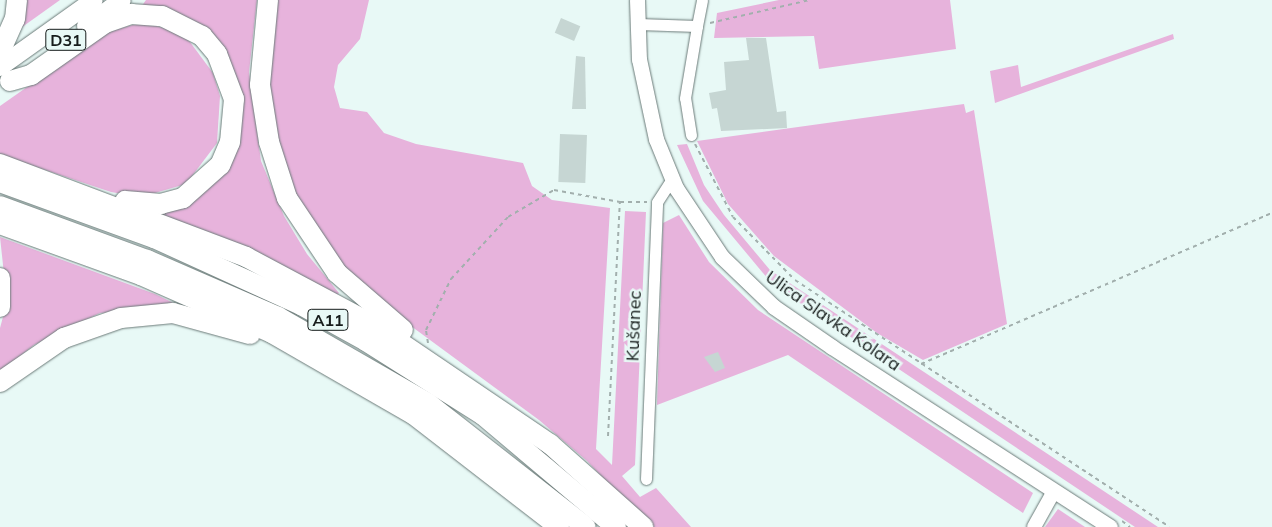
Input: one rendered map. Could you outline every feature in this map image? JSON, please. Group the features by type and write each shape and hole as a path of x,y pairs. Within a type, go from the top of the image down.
{"highway":[{"path":"0,52 15,20 17,0"},
{"path":"268,0 260,85 269,142 288,198 337,273 429,350 487,390 493,402"},
{"path":"3,79 31,75 105,23 131,14 162,16 202,36 217,54 234,99 230,142 220,165 183,198 161,204 132,203 38,171 24,172"},
{"path":"0,164 246,257 377,327 493,402 550,444 642,527"},
{"name":"A11","path":"0,182 163,242 301,305 366,341 483,414 616,527"},
{"name":"A11","path":"0,206 147,260 278,317 428,404 586,527"},
{"path":"0,224 232,314 413,414 559,527"},
{"path":"0,278 0,306"},
{"path":"0,382 64,338 92,326 121,318 173,314 253,335 328,375 364,387"}],"main road":[{"name":"D31","path":"3,79 94,0"},
{"name":"D31","path":"3,79 122,0"},
{"name":"Ulica Slavka Kolara","path":"637,0 638,24 649,114 672,179 722,257 774,307 1054,491 1113,522"}],"street":[{"path":"692,135 685,98 702,0"},
{"path":"638,24 698,26"},
{"path":"657,202 672,179"},
{"name":"Kušanec","path":"646,479 657,202"},
{"path":"1034,527 1054,491"}],"path":[{"path":"698,26 810,0"},
{"path":"692,135 724,205 765,254 809,290 1169,527"},
{"path":"429,350 426,330 438,301 478,245 508,217 554,190 620,202 657,202"},
{"path":"608,436 620,202"},
{"path":"921,364 1272,213"},
{"path":"1113,522 1130,527"}],"shaded area":[{"path":"21,0 60,0 18,30"},
{"path":"146,0 257,0 249,72 261,161 284,216 307,254 339,293 334,297 152,213 227,162 223,55 141,7"},
{"path":"272,0 369,0 360,39 338,65 334,87 340,108 367,112 384,133 416,144 523,163 532,186 552,200 610,208 596,449 612,465 625,211 646,212 635,465 622,476 640,497 656,488 691,527 649,527 587,461 539,420 351,282 298,209 267,113"},
{"path":"779,0 950,0 956,49 819,69 814,36 714,38 717,13"},
{"path":"143,22 177,32 190,42 213,73 220,96 217,143 186,184 141,197 111,192 0,155 0,106 104,33"},
{"path":"1173,34 1174,39 995,103 990,71 1018,65 1021,87"},
{"path":"964,104 966,113 974,110 1007,324 923,360 877,333 774,256 728,204 697,141"},
{"path":"687,144 704,185 724,215 770,270 1158,527 1135,527 773,285 703,201 677,145"},
{"path":"679,215 709,262 758,310 1033,493 1023,513 788,355 657,405 663,223"},
{"path":"0,237 155,294 184,308 100,313 34,345 0,372 0,328 7,302"},
{"path":"1058,509 1085,527 1045,527"}],"building":[{"path":"561,18 580,26 574,41 555,33"},
{"path":"746,38 766,38 777,112 786,111 787,128 721,131 717,108 712,109 709,93 726,90 724,62 749,60"},
{"path":"576,56 585,57 586,109 572,109"},
{"path":"560,134 587,135 585,183 558,182"},
{"path":"718,352 725,368 715,372 704,357"}]}
